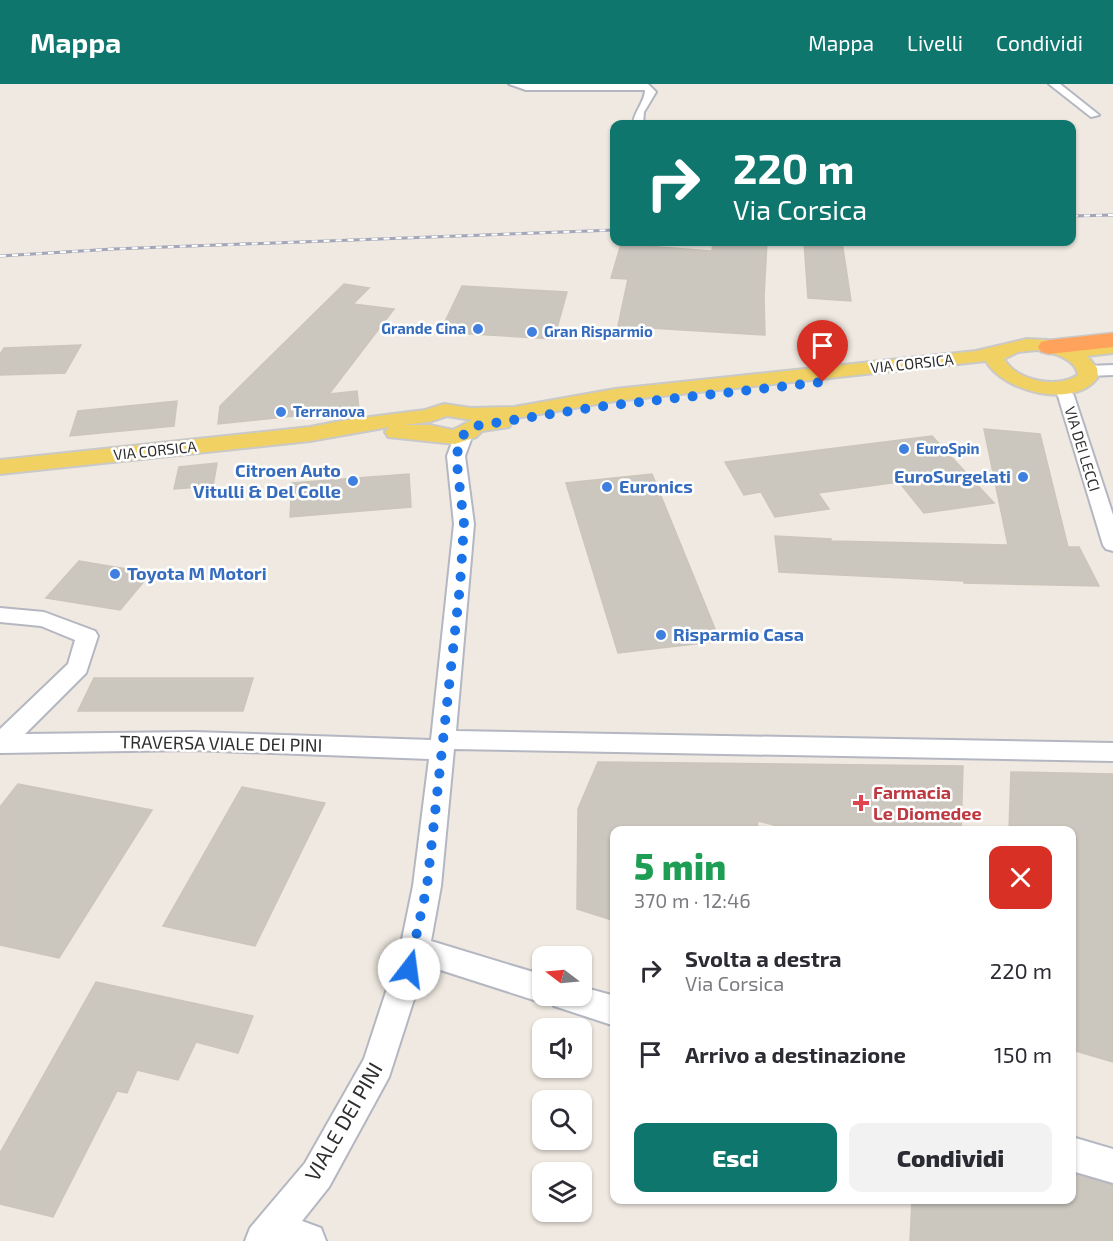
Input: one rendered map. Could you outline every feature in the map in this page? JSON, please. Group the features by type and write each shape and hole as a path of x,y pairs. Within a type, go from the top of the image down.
{"highway":[{"path":"1058,350 1113,340"}],"main road":[{"name":"VIA CORSICA","path":"465,426 596,407 949,368 983,367 999,362 1014,345 1058,350 1113,347"},
{"path":"1058,350 1080,361 1088,371 1083,382 1060,388"},
{"name":"VIA CORSICA","path":"0,468 310,434 349,436 429,424 444,437 465,426 491,404 954,360 999,362 1033,385 1060,388"}],"street":[{"path":"514,84 526,87 648,87 651,92 639,112 638,120"},
{"path":"1054,84 1094,115"},
{"path":"1088,371 1113,370"},
{"name":"VIA DEI LECCI","path":"1060,388 1066,396 1113,545"},
{"name":"VIALE DEI PINI","path":"269,1235 317,1175 378,1066 415,949 427,886 463,550 465,426"},
{"path":"0,615 44,619 87,636 78,667 0,744"},
{"name":"TRAVERSA VIALE DEI PINI","path":"0,744 193,741 1113,752"},
{"path":"415,949 532,986"},
{"path":"592,1004 610,1010"},
{"path":"1076,1155 1113,1166"},
{"path":"269,1235 308,1241"}],"building":[{"path":"620,246 712,251 713,246 767,246 765,335 618,326 628,279 611,278"},
{"path":"804,246 843,246 851,301 808,298"},
{"path":"344,284 369,288 353,304 394,309 329,394 357,391 359,409 218,424 220,406"},
{"path":"462,286 567,292 554,339 440,332"},
{"path":"81,345 65,373 0,375 0,354 4,348"},
{"path":"177,401 174,426 70,436 78,411"},
{"path":"984,429 1040,434 1068,547 1079,547 1099,586 964,583 964,581 779,572 775,536 831,539 831,541 1008,545"},
{"path":"932,436 994,503 924,513 899,482 818,493 829,509 775,517 761,492 744,495 725,462"},
{"path":"217,463 213,486 174,489 179,467"},
{"path":"409,474 411,507 290,517 292,483"},
{"path":"652,474 720,641 618,653 566,483"},
{"path":"79,561 151,573 120,610 46,598"},
{"path":"94,678 253,678 243,711 78,711"},
{"path":"598,762 963,766 961,826 778,826 758,821 758,826 610,826 610,919 577,909 578,809"},
{"path":"1011,772 1113,774 1113,1062 1076,1051 1076,826 1009,826"},
{"path":"18,784 152,810 59,958 0,945 0,807"},
{"path":"242,787 325,803 255,946 163,926"},
{"path":"96,982 253,1016 238,1053 196,1042 178,1080 137,1070 127,1093 117,1091 53,1217 0,1204 0,1153"},
{"path":"1076,1174 1113,1185 1113,1241 910,1241 912,1204 1076,1204"}],"railway":[{"path":"1076,216 1113,215"},
{"path":"0,256 113,249 610,230"}],"place":[{"name":"Grande Cina","path":"478,329"},
{"name":"Gran Risparmio","path":"532,332"},
{"name":"Terranova","path":"281,412"},
{"name":"EuroSpin","path":"904,449"},
{"name":"EuroSurgelati","path":"1023,477"},
{"name":"Citroen Auto Vitulli & Del Colle","path":"353,481"},
{"name":"Euronics","path":"607,487"},
{"name":"Toyota M Motori","path":"115,574"},
{"name":"Risparmio Casa","path":"661,635"},
{"name":"Farmacia Le Diomedee","path":"861,803"}],"route":[{"path":"409,969 427,886 458,604 464,524 456,456 464,434 475,426 552,416 596,407 823,382"}]}
